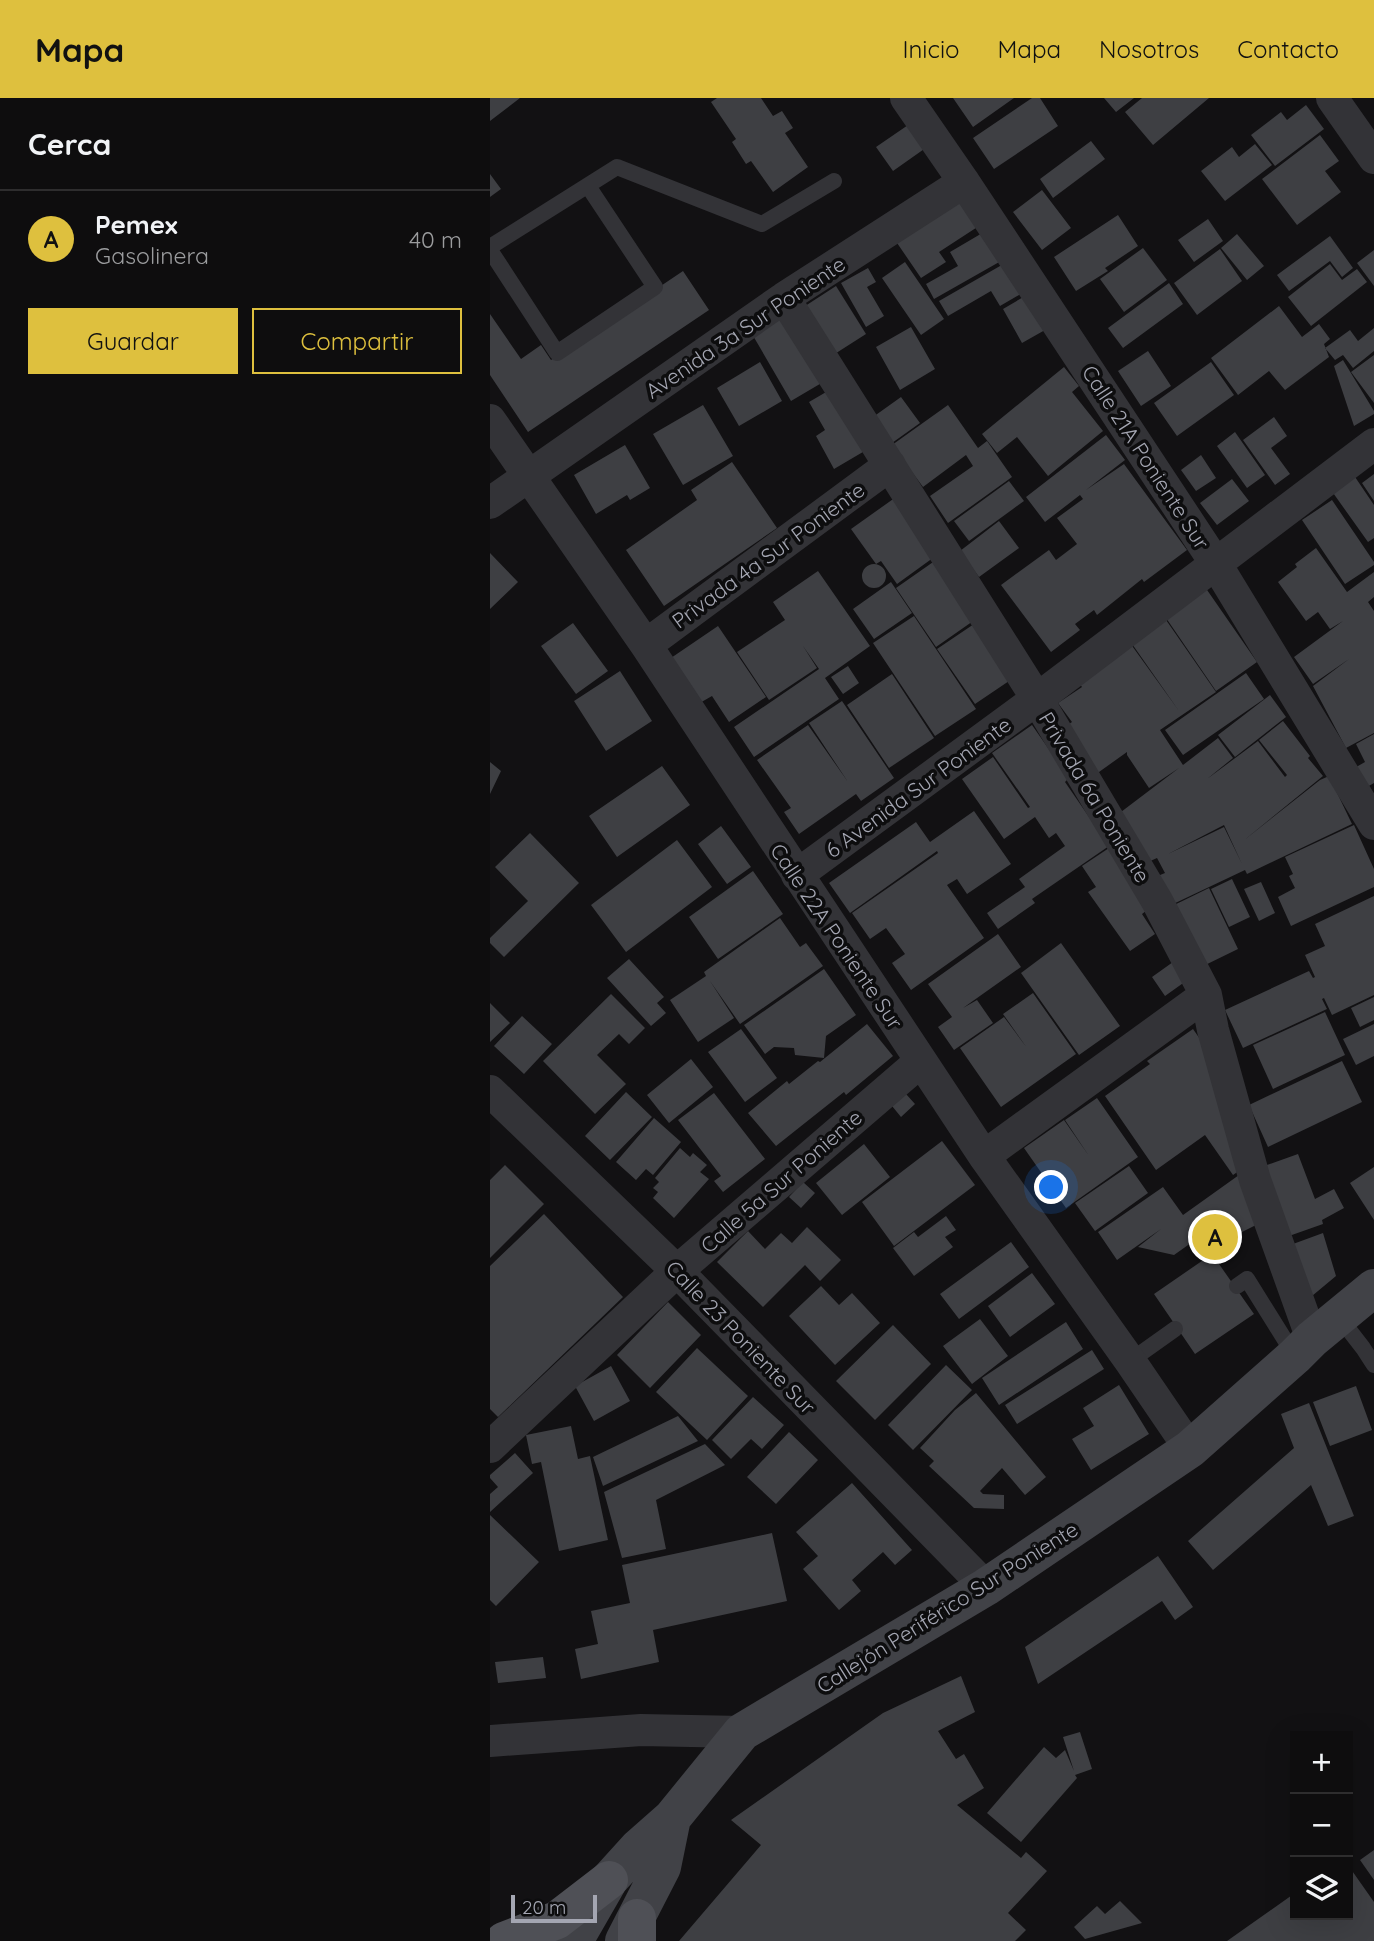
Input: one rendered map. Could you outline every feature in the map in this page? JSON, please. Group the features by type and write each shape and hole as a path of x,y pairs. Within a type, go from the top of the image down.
{"main road":[{"name":"Callejón Periférico Sur Poniente","path":"742,1732 986,1587 1190,1449 1374,1288"},
{"path":"505,1941 557,1920 609,1880 638,1848 672,1818 742,1732"},
{"path":"633,1933 662,1867 672,1818"},
{"path":"575,1941 609,1880"}],"street":[{"name":"Calle 21A Poniente Sur","path":"906,98 1216,564 1374,824"},
{"path":"1332,98 1374,158"},
{"name":"Avenida 3a Sur Poniente","path":"490,503 784,298 964,182"},
{"name":"Privada 6a Poniente","path":"784,298 1037,699 1157,901 1206,995 1213,1030 1255,1180 1316,1337"},
{"name":"Calle 22A Poniente Sur","path":"490,420 646,645 984,1156 1190,1449"},
{"name":"6 Avenida Sur Poniente","path":"797,875 1037,699 1374,444"},
{"name":"Privada 4a Sur Poniente","path":"646,645 890,466"},
{"path":"984,1156 1206,995"},
{"name":"Calle 5a Sur Poniente","path":"492,1440 677,1271 921,1061"},
{"name":"Calle 23 Poniente Sur","path":"490,1091 677,1271 986,1587"},
{"path":"490,1741 641,1730 742,1732"}],"lane":[{"path":"588,186 655,287 557,353 490,249 617,167 762,224 834,181"},
{"path":"1237,1286 1247,1279 1316,1337 1363,1348 1374,1365"},
{"path":"1130,1361 1175,1329"}],"building":[{"path":"490,98 520,98 490,121"},
{"path":"717,98 761,98 773,116 782,111 793,128 785,133 808,167 773,192 751,161 746,164 732,142 736,139 711,102"},
{"path":"953,98 1014,98 973,127"},
{"path":"1032,98 1040,98 1058,126 994,169 973,138"},
{"path":"1104,98 1134,98 1116,112"},
{"path":"1142,98 1209,98 1153,145 1125,112"},
{"path":"1306,105 1324,129 1275,166 1251,135 1281,112 1287,120"},
{"path":"911,123 927,147 893,171 876,147"},
{"path":"1320,135 1339,161 1325,171 1341,192 1297,225 1262,179"},
{"path":"1091,141 1105,159 1053,198 1040,179"},
{"path":"1255,144 1272,165 1225,201 1201,171 1232,147 1239,157"},
{"path":"490,174 501,189 490,197"},
{"path":"1042,190 1071,228 1042,250 1013,212"},
{"path":"962,195 982,224 939,252 946,262 921,278 895,240"},
{"path":"1118,215 1138,246 1105,268 1108,271 1076,291 1054,257"},
{"path":"1208,219 1223,241 1194,262 1178,240"},
{"path":"984,232 1001,261 934,299 926,284 958,266 950,252"},
{"path":"1237,234 1264,266 1247,280 1221,248"},
{"path":"1330,236 1353,268 1342,277 1330,261 1289,291 1277,275"},
{"path":"1143,248 1167,280 1124,312 1100,279"},
{"path":"1220,249 1242,281 1197,315 1174,283"},
{"path":"1374,250 1374,286 1357,263"},
{"path":"905,262 944,319 921,335 882,278"},
{"path":"1007,262 1024,292 1000,306 991,291 948,316 939,301"},
{"path":"1330,264 1342,280 1357,269 1367,282 1311,326 1288,297"},
{"path":"868,268 876,282 867,287 884,316 866,327 841,283"},
{"path":"683,271 709,310 528,432 490,375 490,314 521,359 541,345 551,360"},
{"path":"1169,283 1183,304 1123,348 1108,328"},
{"path":"836,286 866,334 830,357 799,310"},
{"path":"1025,296 1045,330 1022,343 1003,309"},
{"path":"1279,306 1302,337 1319,324 1330,339 1324,344 1329,357 1285,390 1269,371 1238,395 1211,358"},
{"path":"792,311 830,378 791,401 752,334"},
{"path":"911,327 935,369 900,390 876,347"},
{"path":"1374,328 1374,351 1353,368 1343,355 1335,360 1325,348 1350,330 1358,341"},
{"path":"1148,351 1171,386 1141,406 1118,371"},
{"path":"1374,355 1374,403 1351,372"},
{"path":"1343,360 1374,411 1374,414 1354,426 1334,366"},
{"path":"760,362 782,401 739,426 717,388"},
{"path":"1211,362 1234,395 1177,436 1154,403"},
{"path":"1064,367 1079,386 1072,392 1103,431 1048,476 1017,437 997,453 982,434"},
{"path":"833,388 868,449 834,469 816,436 825,430 809,402"},
{"path":"901,397 920,423 892,443 873,417"},
{"path":"703,405 733,456 683,485 653,434"},
{"path":"948,405 978,448 987,441 1012,477 948,523 930,496 973,466 966,455 923,487 892,445"},
{"path":"1274,417 1287,436 1271,448 1290,474 1275,485 1243,440"},
{"path":"1235,432 1265,475 1247,488 1217,446"},
{"path":"1106,435 1125,460 1086,490 1124,464 1187,550 1144,582 1142,579 1097,615 1094,610 1075,624 1080,630 1051,652 1001,585 1049,550 1056,560 1077,544 1057,518 1083,499 1080,495 1045,522 1026,497"},
{"path":"625,445 650,488 630,500 627,495 596,514 574,475"},
{"path":"1201,455 1216,478 1196,491 1181,470"},
{"path":"732,462 777,528 664,606 626,550 697,500 691,490"},
{"path":"1353,474 1374,505 1374,538 1368,542 1331,490"},
{"path":"1374,474 1374,501 1362,483"},
{"path":"1232,479 1249,501 1217,525 1200,503"},
{"path":"1009,481 1024,501 969,541 954,521"},
{"path":"896,497 937,555 897,584 881,561 876,564 851,529"},
{"path":"1332,500 1374,562 1374,565 1345,584 1302,520"},
{"path":"999,521 1019,548 979,577 960,551"},
{"path":"1316,548 1347,592 1374,572 1374,597 1368,602 1374,611 1374,733 1346,748 1313,686 1349,659 1313,684 1294,657 1343,621 1330,629 1318,612 1306,621 1278,582"},
{"path":"490,553 518,582 490,609"},
{"path":"936,560 976,619 936,647 896,588"},
{"path":"874,564 883,567 886,576 883,585 874,588 865,585 862,576 865,567"},
{"path":"818,571 870,646 825,678 839,699 754,757 734,727 819,669 803,646 817,668 769,700 737,652 785,620 773,602"},
{"path":"891,582 912,613 874,639 853,609"},
{"path":"1205,587 1257,662 1216,691 1164,615"},
{"path":"914,616 976,709 935,736 873,643"},
{"path":"1164,617 1216,692 1160,730 1183,765 1218,738 1233,758 1207,779 1258,741 1285,777 1287,775 1259,740 1283,721 1323,776 1243,841 1320,780 1329,776 1352,824 1247,874 1245,870 1169,906 1155,877 1165,873 1157,858 1146,863 1117,815 1179,768 1149,788 1127,752 1092,777 1060,730 1072,722 1058,703 1082,687 1079,683 1130,643 1179,711 1130,641","holes":["1224,825 1242,864 1224,827 1168,854"]},
{"path":"573,623 608,671 576,694 541,646"},
{"path":"974,624 1012,679 975,704 937,649"},
{"path":"718,626 766,697 729,722 712,696 698,704 668,660"},
{"path":"848,666 859,683 843,694 831,677"},
{"path":"620,671 652,721 606,751 574,701"},
{"path":"1246,673 1264,699 1183,755 1165,730"},
{"path":"892,674 934,738 889,768 847,705"},
{"path":"1270,695 1286,717 1235,757 1218,735"},
{"path":"842,701 894,778 861,801 856,794 799,834 784,812 791,808 757,760 808,725 848,782 809,723"},
{"path":"1032,725 1069,778 1065,782 1109,846 1032,899 1035,903 998,929 987,913 1025,887 1019,879 1065,846 1056,833 1049,838 1035,817 1004,839 962,779 993,757 1028,808 1030,807 992,753"},
{"path":"1374,734 1374,783 1362,790 1351,770 1365,762 1356,744"},
{"path":"490,762 501,771 490,794"},
{"path":"662,766 690,805 617,857 589,816"},
{"path":"974,811 1011,864 967,894 957,879 947,885 984,938 911,990 892,963 905,954 886,928 870,939 852,913 938,853 937,851 850,913 829,883 916,822 930,842"},
{"path":"1354,825 1374,869 1374,887 1291,926 1278,897 1295,888 1289,876 1293,874 1285,857"},
{"path":"721,826 751,867 727,884 698,844"},
{"path":"530,833 579,883 504,957 490,943 490,938 528,901 495,867"},
{"path":"677,840 712,887 626,952 591,905"},
{"path":"1109,848 1151,907 1142,914 1155,934 1130,951 1088,892 1096,887 1082,866"},
{"path":"753,871 783,914 718,959 689,917"},
{"path":"1232,879 1250,917 1229,927 1211,889"},
{"path":"1261,882 1275,913 1259,921 1244,889"},
{"path":"1209,888 1238,949 1195,970 1166,909"},
{"path":"1374,896 1374,995 1332,1015 1324,998 1322,999 1327,1009 1243,1048 1225,1010 1309,971 1313,978 1315,977 1305,955 1325,946 1315,924"},
{"path":"780,918 800,947 806,943 823,966 740,1024 710,981 734,1018 698,1042 670,1000 706,976 704,972"},
{"path":"998,934 1021,967 963,1008 977,1000 993,1023 954,1050 938,1027 952,1017 928,984"},
{"path":"1061,943 1120,1026 1079,1055 1021,973"},
{"path":"629,959 664,997 657,1003 666,1013 651,1026 607,978"},
{"path":"1173,962 1186,981 1165,996 1152,977"},
{"path":"824,969 856,1015 826,1036 824,1058 795,1055 794,1048 774,1047 765,1054 744,1025"},
{"path":"1033,993 1076,1054 1001,1107 960,1048 1004,1017 1027,1048 1003,1014"},
{"path":"611,994 645,1028 629,1044 619,1034 597,1055 626,1084 595,1114 543,1061"},
{"path":"1374,997 1374,1020 1360,1027 1351,1008"},
{"path":"490,1003 510,1023 490,1042"},
{"path":"1325,1012 1345,1055 1273,1089 1253,1045"},
{"path":"522,1016 552,1044 524,1074 494,1046"},
{"path":"867,1024 893,1056 846,1095 844,1092 776,1146 748,1113 787,1081 789,1084 820,1062"},
{"path":"1374,1024 1374,1056 1356,1065 1343,1039"},
{"path":"741,1029 777,1078 745,1102 708,1052"},
{"path":"1193,1029 1207,1049 1246,1166 1233,1175 1205,1135 1156,1170 1105,1096 1150,1064 1147,1061"},
{"path":"691,1059 713,1087 669,1123 647,1095"},
{"path":"1342,1061 1362,1102 1268,1147 1249,1105"},
{"path":"626,1092 652,1117 610,1160 585,1136"},
{"path":"714,1093 765,1159 723,1192 714,1181 721,1176 678,1120"},
{"path":"906,1094 915,1104 901,1117 892,1106"},
{"path":"1097,1098 1138,1157 1066,1208 1024,1148 1064,1120 1089,1156 1065,1120"},
{"path":"654,1118 681,1142 653,1175 646,1169 636,1180 616,1162"},
{"path":"942,1141 975,1185 894,1246 862,1202"},
{"path":"864,1144 890,1177 842,1215 816,1183"},
{"path":"680,1148 690,1157 693,1153 707,1165 700,1172 709,1179 674,1218 653,1198 658,1192 653,1188 659,1182 655,1178"},
{"path":"1298,1154 1315,1199 1334,1189 1344,1208 1322,1220 1323,1224 1289,1236 1264,1166"},
{"path":"505,1165 544,1204 490,1258 490,1180"},
{"path":"1129,1166 1148,1193 1095,1231 1075,1203"},
{"path":"1374,1167 1374,1220 1350,1183"},
{"path":"1246,1170 1266,1220 1240,1233 1230,1233 1215,1226 1174,1255 1138,1247 1161,1229 1117,1260 1098,1232 1163,1187 1183,1215"},
{"path":"803,1182 815,1193 801,1208 789,1197"},
{"path":"544,1214 623,1297 498,1417 490,1409 490,1266"},
{"path":"946,1216 956,1230 945,1237 953,1247 914,1276 893,1248 914,1232 918,1237"},
{"path":"807,1227 841,1260 820,1281 805,1265 763,1307 717,1262 748,1231 765,1249 781,1233 792,1243"},
{"path":"1323,1233 1336,1276 1312,1296 1293,1244"},
{"path":"1011,1242 1029,1267 959,1319 940,1294"},
{"path":"1212,1254 1254,1314 1195,1354 1154,1294"},
{"path":"1032,1273 1055,1304 1010,1337 988,1306"},
{"path":"821,1286 839,1305 852,1293 880,1323 835,1365 789,1316"},
{"path":"668,1302 701,1335 650,1388 617,1355"},
{"path":"980,1319 1008,1356 972,1384 943,1346"},
{"path":"1066,1322 1083,1349 999,1405 982,1378"},
{"path":"893,1325 931,1364 875,1420 836,1381"},
{"path":"697,1348 748,1396 707,1440 656,1392"},
{"path":"1092,1350 1104,1369 1017,1424 1005,1405"},
{"path":"946,1365 972,1390 913,1450 888,1425"},
{"path":"611,1366 630,1401 594,1421 575,1386"},
{"path":"1119,1385 1149,1434 1091,1470 1072,1439 1094,1426 1083,1408"},
{"path":"1356,1386 1372,1430 1330,1446 1313,1402"},
{"path":"976,1393 1046,1477 1025,1495 1002,1468 980,1491 983,1494 1004,1495 1004,1509 974,1508 929,1466 934,1461 920,1448 955,1410"},
{"path":"753,1397 784,1425 762,1449 751,1439 731,1459 712,1440"},
{"path":"1309,1403 1354,1516 1328,1526 1311,1485 1213,1570 1188,1541 1294,1448 1281,1414"},
{"path":"678,1416 698,1441 603,1486 593,1457"},
{"path":"571,1426 578,1459 590,1456 608,1540 559,1551 541,1462 532,1464 526,1435"},
{"path":"789,1432 818,1460 776,1504 747,1477"},
{"path":"705,1444 725,1465 656,1500 666,1549 622,1558 604,1492"},
{"path":"515,1453 533,1473 490,1512 490,1494 498,1487 490,1475"},
{"path":"852,1483 912,1550 895,1565 883,1552 852,1580 861,1591 839,1610 803,1569 818,1556 796,1532"},
{"path":"490,1515 539,1562 496,1606 490,1600"},
{"path":"772,1533 787,1601 653,1630 659,1662 581,1679 575,1649 598,1644 591,1611 630,1603 622,1565"},
{"path":"1158,1556 1193,1607 1175,1620 1162,1601 1038,1684 1025,1647"},
{"path":"543,1657 546,1678 498,1683 495,1662"},
{"path":"961,1676 975,1712 938,1731 956,1759 964,1754 984,1788 957,1805 1021,1858 1026,1852 1047,1871 1008,1913 1026,1930 1015,1941 679,1941 761,1845 731,1820 883,1713"},
{"path":"1080,1732 1092,1769 1075,1775 1077,1778 1021,1842 987,1813 1044,1747 1056,1758 1065,1750 1074,1771 1063,1737"},
{"path":"1374,1850 1374,1880 1360,1860"},
{"path":"1353,1872 1374,1902 1374,1941 1227,1941 1290,1897 1290,1920 1353,1920"},
{"path":"1120,1901 1142,1923 1085,1939 1074,1927 1097,1906 1105,1914"}],"place":[{"name":"Pemex","path":"1215,1237"}]}
